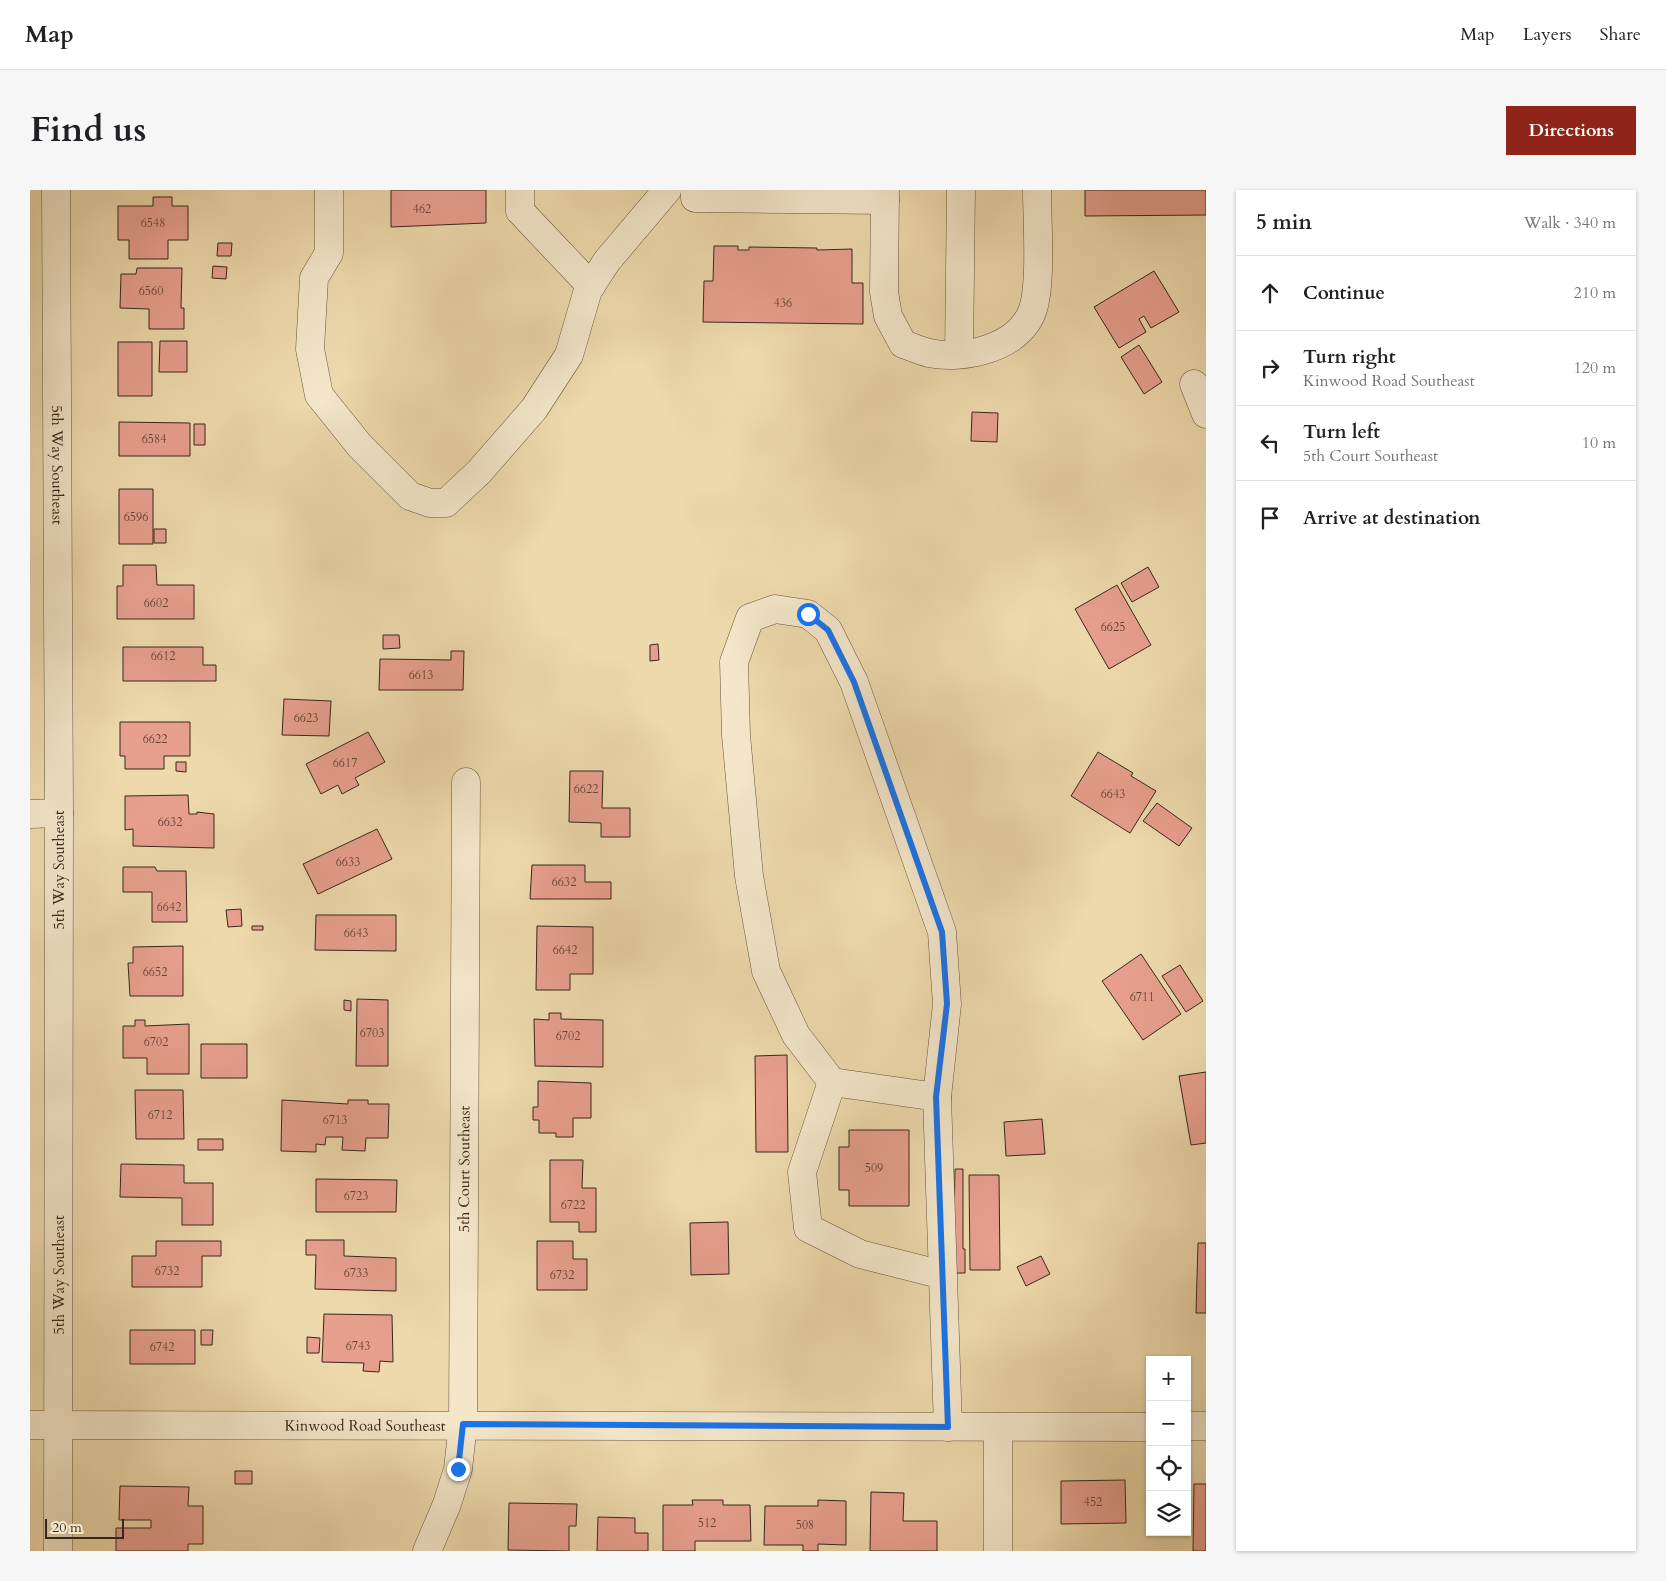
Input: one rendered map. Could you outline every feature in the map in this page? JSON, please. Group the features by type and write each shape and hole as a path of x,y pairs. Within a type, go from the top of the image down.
{"street":[{"name":"5th Way Southeast","path":"56,190 59,814 58,1551"},
{"path":"329,190 329,253 314,278 310,349 319,395 360,446 410,496 430,502 446,503 478,472 534,409 569,355 582,309 591,286 607,261 667,190"},
{"path":"520,190 520,211 591,286"},
{"path":"695,190 695,198 885,195 884,292 888,316 903,344 930,353 960,354 978,354 992,348 1016,333 1031,313 1037,284 1037,190"},
{"path":"960,190 960,354"},
{"path":"1194,384 1206,414"},
{"path":"936,1097 832,1082 796,1035 766,972 749,876 736,735 734,662 750,618 776,609 808,614 828,630 854,682 942,932 947,1004 936,1097 948,1427"},
{"name":"5th Court Southeast","path":"427,1551 447,1504 458,1469 463,1424 466,782"},
{"path":"30,814 59,814"},
{"path":"832,1082 802,1172 808,1228 860,1254 943,1275"},
{"name":"Kinwood Road Southeast","path":"30,1425 1146,1426"},
{"path":"1191,1426 1206,1426"},
{"path":"998,1427 998,1551"}],"building":[{"path":"391,190 486,190 486,223 391,227"},
{"path":"1085,190 1206,190 1206,215 1085,216"},
{"path":"153,197 172,197 172,206 188,206 188,240 168,240 168,259 129,259 129,240 118,240 118,206 153,206"},
{"path":"218,243 232,243 231,256 217,256"},
{"path":"714,246 738,246 738,250 749,250 749,247 817,248 817,250 852,249 852,283 863,283 863,324 703,322 704,281 713,281"},
{"path":"213,266 227,267 226,279 212,278"},
{"path":"137,268 182,268 181,308 184,308 184,329 149,329 149,309 120,308 121,274 136,274"},
{"path":"1154,271 1179,312 1151,328 1144,316 1139,319 1146,332 1119,348 1094,307"},
{"path":"160,341 187,341 187,372 159,372"},
{"path":"118,342 152,342 152,396 118,396"},
{"path":"1139,345 1162,382 1144,394 1121,357"},
{"path":"972,412 998,413 997,442 971,441"},
{"path":"119,422 190,423 190,456 119,456"},
{"path":"194,424 205,424 205,445 194,445"},
{"path":"119,489 153,489 153,544 119,544"},
{"path":"154,529 166,529 166,543 154,543"},
{"path":"123,565 156,565 157,585 194,585 194,619 117,619 117,586 123,586"},
{"path":"1148,567 1159,587 1132,602 1121,583"},
{"path":"1117,585 1151,645 1109,669 1075,609"},
{"path":"383,635 399,635 400,648 383,649"},
{"path":"658,644 659,660 650,661 650,645"},
{"path":"123,647 203,647 203,665 216,665 216,681 123,681"},
{"path":"451,651 464,651 463,690 379,690 380,659 451,660"},
{"path":"284,699 331,701 329,736 282,735"},
{"path":"120,722 190,722 190,756 164,756 164,769 125,769 125,756 120,756"},
{"path":"368,732 385,762 355,778 359,785 342,794 338,785 321,794 306,764"},
{"path":"1098,752 1133,773 1131,776 1156,791 1130,833 1071,796"},
{"path":"176,762 186,762 186,772 176,771"},
{"path":"570,771 603,771 602,808 630,808 630,837 601,837 601,823 569,822"},
{"path":"188,795 189,814 197,814 197,812 214,814 214,848 133,846 133,829 125,830 125,796"},
{"path":"1157,803 1192,828 1179,846 1143,821"},
{"path":"377,829 392,859 318,894 303,864"},
{"path":"532,865 585,865 585,882 611,882 611,899 530,899"},
{"path":"123,867 155,867 157,871 186,871 187,922 152,922 152,892 123,892"},
{"path":"241,909 242,926 228,927 226,910"},
{"path":"316,915 396,915 396,951 315,950"},
{"path":"252,926 263,926 263,930 252,930"},
{"path":"537,926 593,927 593,974 570,974 570,990 536,990"},
{"path":"183,946 183,996 130,996 128,963 133,963 133,947"},
{"path":"1141,954 1181,1014 1143,1040 1102,981"},
{"path":"1180,965 1203,1001 1186,1012 1162,976"},
{"path":"357,999 388,1000 388,1066 356,1066"},
{"path":"344,1000 351,1001 351,1011 344,1010"},
{"path":"549,1013 561,1013 561,1019 603,1020 603,1067 535,1066 534,1019 549,1020"},
{"path":"135,1020 145,1020 145,1026 189,1024 189,1074 147,1074 147,1058 123,1058 123,1026 135,1026"},
{"path":"201,1044 247,1044 247,1078 201,1078"},
{"path":"787,1055 788,1152 756,1152 755,1056"},
{"path":"1206,1072 1206,1143 1191,1145 1179,1076"},
{"path":"538,1081 591,1083 591,1118 573,1118 573,1137 556,1137 556,1133 539,1133 539,1120 533,1120 533,1107 538,1107"},
{"path":"135,1090 183,1090 184,1139 136,1139"},
{"path":"282,1100 348,1104 348,1100 368,1100 368,1104 389,1104 388,1138 366,1138 365,1151 342,1150 343,1137 326,1137 325,1145 316,1144 316,1152 281,1151"},
{"path":"1042,1119 1045,1154 1006,1156 1004,1122"},
{"path":"849,1130 909,1130 909,1206 849,1206 849,1190 839,1190 839,1147 849,1147"},
{"path":"198,1139 223,1139 223,1150 198,1150"},
{"path":"550,1160 583,1160 582,1188 596,1188 596,1232 579,1232 579,1222 550,1222"},
{"path":"121,1164 184,1165 184,1183 213,1183 213,1225 182,1225 182,1198 120,1197"},
{"path":"955,1169 963,1169 963,1249 965,1249 965,1273 953,1273"},
{"path":"969,1175 999,1175 1000,1270 970,1270"},
{"path":"316,1179 397,1180 396,1212 316,1212"},
{"path":"728,1222 729,1274 691,1275 690,1223"},
{"path":"306,1240 344,1240 344,1256 396,1258 396,1291 315,1289 316,1255 306,1255"},
{"path":"156,1241 221,1241 221,1256 202,1256 202,1287 132,1287 132,1256 156,1256"},
{"path":"537,1241 573,1241 573,1259 587,1259 587,1290 537,1290"},
{"path":"1198,1243 1206,1243 1206,1313 1196,1313"},
{"path":"1041,1256 1050,1274 1026,1286 1017,1267"},
{"path":"324,1314 392,1315 393,1362 380,1361 379,1372 363,1371 364,1363 322,1362"},
{"path":"130,1330 195,1330 195,1364 130,1364"},
{"path":"201,1330 213,1330 212,1345 201,1345"},
{"path":"307,1337 320,1338 319,1353 307,1353"},
{"path":"235,1471 252,1471 252,1484 235,1484"},
{"path":"1125,1480 1126,1523 1061,1524 1061,1481"},
{"path":"1194,1484 1206,1484 1206,1551 1193,1551"},
{"path":"120,1486 189,1487 188,1506 203,1506 203,1544 188,1544 188,1551 116,1551 116,1528 151,1528 151,1520 119,1520"},
{"path":"871,1492 904,1493 903,1521 937,1521 937,1551 870,1551"},
{"path":"692,1500 723,1500 723,1505 750,1505 751,1541 695,1541 695,1551 663,1551 663,1505 693,1505"},
{"path":"818,1500 846,1501 846,1545 818,1544 818,1551 803,1551 803,1545 764,1545 765,1506 818,1506"},
{"path":"509,1503 577,1504 576,1526 569,1526 569,1551 508,1550"},
{"path":"598,1517 635,1518 635,1533 648,1533 648,1551 597,1551"}],"route":[{"path":"458,1469 463,1424 948,1427 936,1097 947,1004 942,932 892,783 854,682 828,630 808,614"}]}
